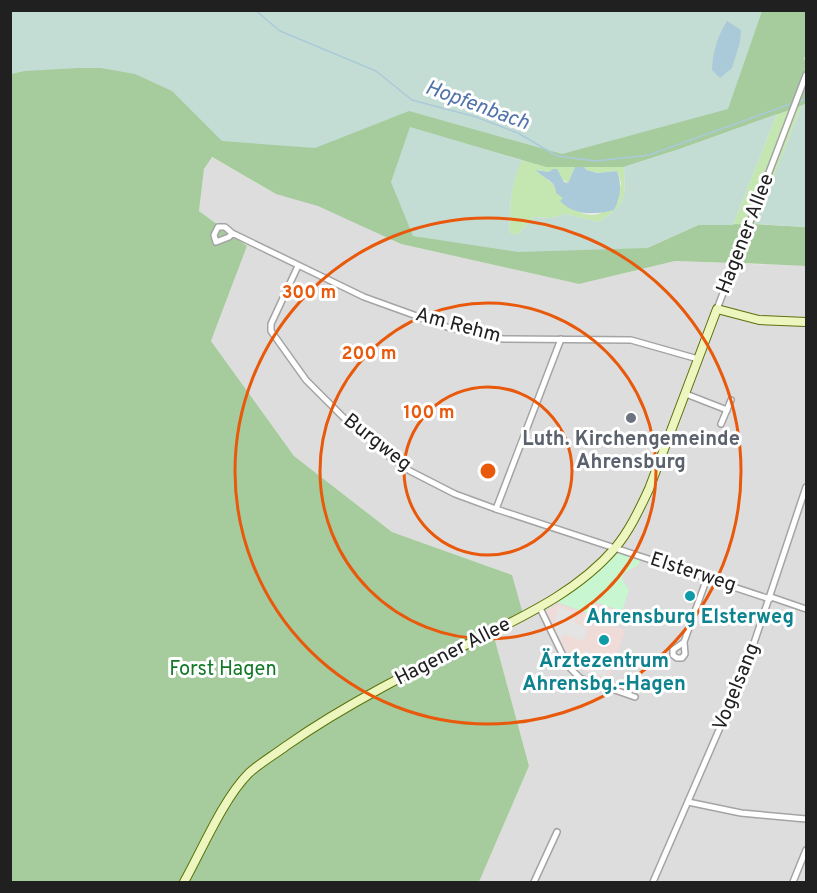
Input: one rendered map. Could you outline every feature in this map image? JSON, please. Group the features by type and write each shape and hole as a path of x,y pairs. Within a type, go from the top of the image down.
{"street":[{"name":"Hagener Allee","path":"184,882 228,801 249,774 263,763 316,725 429,663 540,608 581,579 615,547 636,518 649,489 807,75"},
{"name":"Am Rehm","path":"232,233 364,297 450,328 503,339 631,340 698,359"},
{"name":"Burgweg","path":"298,266 271,331 306,380 346,420 392,459 455,494 615,547"},
{"path":"717,309 759,320 807,322"},
{"path":"496,509 561,339"},
{"path":"686,394 727,410"},
{"path":"721,424 730,400"},
{"name":"Vogelsang","path":"653,882 737,691 807,487"},
{"name":"Elsterweg","path":"615,547 807,609"},
{"path":"684,642 706,578"},
{"path":"540,608 568,666 580,678 635,697"},
{"path":"688,802 741,813 807,819"},
{"path":"534,882 557,832"},
{"path":"793,882 807,850"}],"shaded area":[{"path":"11,11 762,11 728,109 562,154 409,111 315,148 222,141 172,91 135,74 101,68 78,68 11,74"},
{"path":"727,21 741,30 740,42 732,68 720,78 712,70 718,39"},
{"path":"806,104 806,227 755,224 802,105"},
{"path":"777,114 733,225 698,225 647,248 518,252 413,236 391,182 410,127 522,160 515,177 510,233 517,235 534,217 551,218 566,214 599,222 615,210 623,199 624,167"},
{"path":"211,157 276,194 319,205 401,244 579,284 675,261 806,266 806,882 479,882 529,766 492,629 512,575 392,532 294,456 211,341 247,246 199,211 204,169"},
{"path":"575,167 584,167 597,173 617,171 620,190 614,210 586,213 566,206 560,201 563,198 556,193 552,182 536,170 549,172 557,169 564,182 568,183"},
{"path":"595,603 615,610 610,625 625,630 609,679 573,667 545,611 559,604 591,615"},
{"path":"559,607 577,614 574,622 588,629 584,641 563,634 561,641 553,625"},
{"path":"584,650 611,660 605,677 577,667"}],"green space":[{"name":"Forst Hagen","path":"10,11 806,11 804,59 806,60 806,104 624,167 546,167 410,128 413,236 647,248 698,225 746,224 731,263 675,261 579,284 401,244 318,206 276,194 212,157 204,169 199,211 247,246 211,341 294,456 392,532 512,575 523,614 492,629 529,766 479,882 11,882"},
{"path":"802,105 740,263 731,263 745,225 733,225 777,114"},
{"path":"522,160 546,167 575,167 568,183 549,172 538,170 574,208 591,215 601,213 618,202 621,183 617,171 597,173 584,167 624,167 623,199 615,210 599,222 566,214 551,218 534,217 517,235 510,233 513,186"},
{"path":"755,224 806,227 806,266 740,263"},
{"path":"616,552 641,560 637,566 624,573 622,579 629,590 622,611 595,602 590,614 554,601"}],"waterway":[{"name":"Hopfenbach","path":"255,10 280,31 376,71 412,100 476,117 518,133 557,156 596,161 649,155 793,103"},
{"name":"Hopfenbach","path":"798,102 806,99"}],"place":[{"name":"Luth. Kirchengemeinde Ahrensburg","path":"631,418"},
{"name":"Ahrensburg Elsterweg","path":"690,596"},
{"name":"Ärztezentrum Ahrensbg.-Hagen","path":"604,640"}]}
